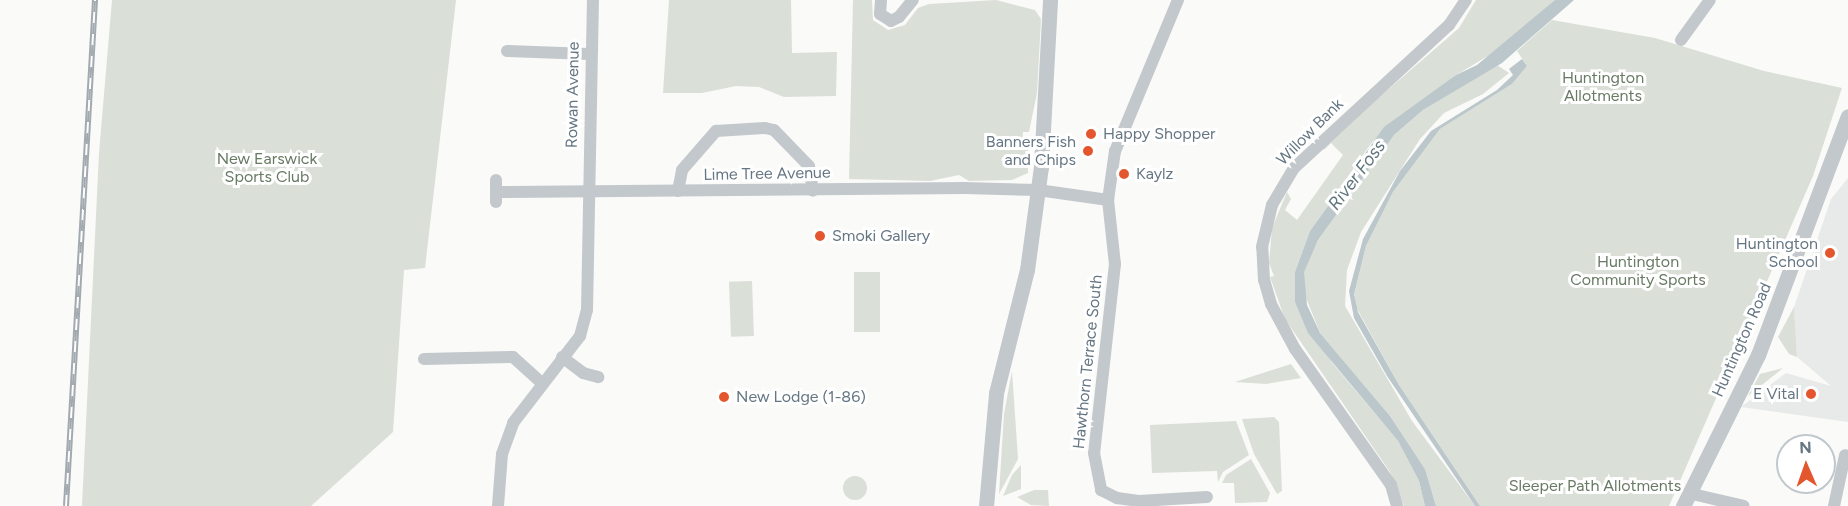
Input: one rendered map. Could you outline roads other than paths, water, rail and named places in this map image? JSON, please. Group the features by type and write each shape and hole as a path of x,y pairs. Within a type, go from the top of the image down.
{"street":[{"name":"Rowan Avenue","path":"498,506 497,484 513,423 541,382 580,336 587,310 589,54 593,0"},
{"path":"881,0 880,14 891,21 899,17 913,0"},
{"path":"986,506 996,393 1027,270 1038,190 1050,0"},
{"path":"1038,190 1108,200 1115,151 1178,0"},
{"name":"Willow Bank","path":"1397,506 1391,485 1295,349 1271,304 1264,280 1262,247 1272,206 1294,168 1449,25 1466,0"},
{"path":"1681,40 1710,0"},
{"path":"507,51 589,54"},
{"name":"Huntington Road","path":"1686,500 1758,355 1848,116"},
{"path":"678,191 682,170 716,131 765,128 774,130 809,166 813,191"},
{"name":"Lime Tree Avenue","path":"496,192 1038,190"},
{"name":"Hawthorn Terrace South","path":"1108,200 1115,264 1094,453 1101,490 1117,498 1139,501 1208,497"},
{"path":"424,358 513,357 541,382"},
{"path":"562,357 583,373 598,377"},
{"path":"1834,506 1845,455"},
{"path":"1686,500 1744,506"}],"water":[{"name":"River Foss","path":"1555,0 1574,0 1502,63 1423,110 1394,135 1318,240 1304,272 1307,305 1320,333 1390,416 1425,469 1436,506 1425,506 1419,481 1398,441 1308,333 1295,302 1295,272 1310,231 1384,127 1456,75 1477,65"},
{"path":"1522,59 1527,66 1512,84 1440,129 1393,192 1366,246 1354,295 1358,312 1399,385 1480,506 1475,506 1387,376 1354,318 1349,291 1363,239 1400,171 1431,131 1497,90 1513,75 1509,69"}],"railway":[{"path":"66,506 95,0"}],"place":[{"name":"Happy Shopper","path":"1091,134"},
{"name":"Banners Fish and Chips","path":"1088,151"},
{"name":"Kaylz","path":"1124,174"},
{"name":"Smoki Gallery","path":"820,236"},
{"name":"Huntington School","path":"1830,253"},
{"name":"E Vital","path":"1811,394"},
{"name":"New Lodge (1-86)","path":"724,397"}],"park label":[{"name":"Huntington Allotments","path":"1603,87"},
{"name":"New Earswick Sports Club","path":"267,168"},
{"name":"Huntington Community Sports","path":"1638,271"},
{"name":"Sleeper Path Allotments","path":"1595,486"}]}
